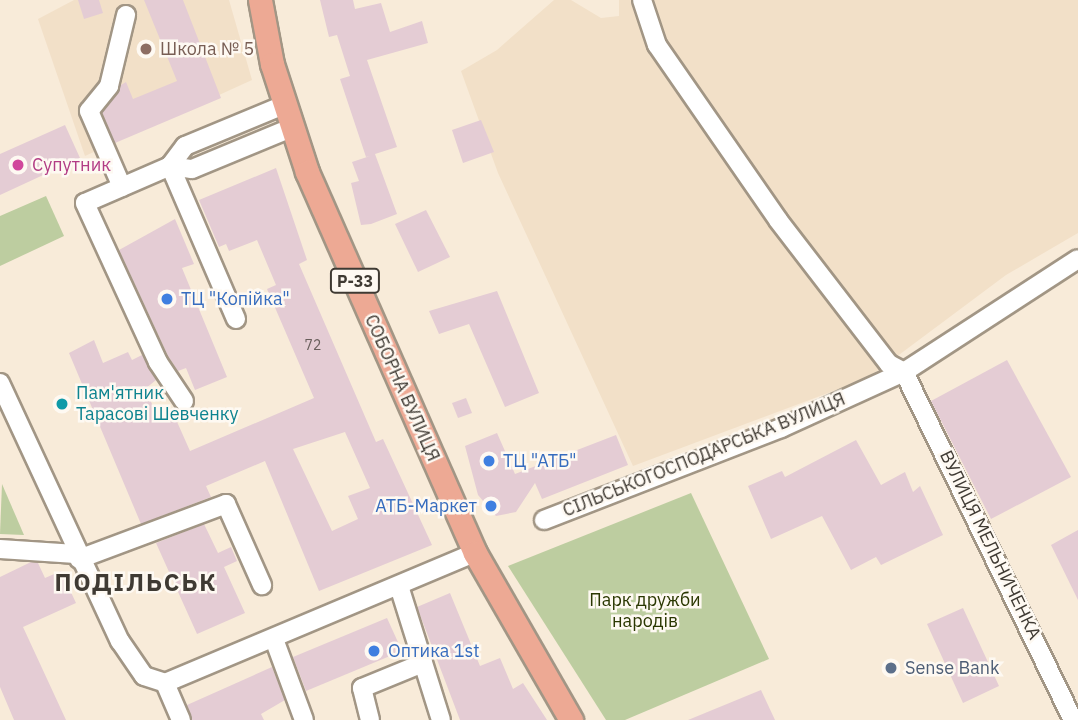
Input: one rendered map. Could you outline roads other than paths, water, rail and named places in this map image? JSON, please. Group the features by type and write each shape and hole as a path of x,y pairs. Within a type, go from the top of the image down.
{"main road":[{"name":"СОБОРНА ВУЛИЦЯ","path":"260,0 291,128 475,553 571,720"}],"street":[{"name":"ВУЛИЦЯ МЕЛЬНИЧЕНКА","path":"642,0 657,45 778,220 897,368 1073,720"},
{"path":"122,187 89,111 109,86 126,15"},
{"path":"184,401 158,362 85,203 170,166 185,146 284,105"},
{"path":"170,166 192,169 291,128"},
{"path":"170,166 236,319"},
{"name":"СІЛЬСЬКОГОСПОДАРСЬКА ВУЛИЦЯ","path":"544,520 781,428 897,368 1078,259"},
{"path":"0,383 77,556 144,676 165,684 475,553"},
{"path":"0,550 77,556 226,504 261,585"},
{"path":"399,586 441,720"},
{"path":"274,639 304,720"},
{"path":"370,720 362,688 423,663"},
{"path":"165,684 181,720"}],"place":[{"name":"Школа № 5","path":"146,49"},
{"name":"Супутник","path":"18,165"},
{"name":"ТЦ \"Копійка\"","path":"167,299"},
{"name":"Пам'ятник Тарасові Шевченку","path":"62,404"},
{"name":"ТЦ \"АТБ\"","path":"489,461"},
{"name":"АТБ-Маркет","path":"491,506"},
{"name":"Оптика 1st","path":"374,651"},
{"name":"Sense Bank","path":"891,668"}],"district":[{"name":"ПОДІЛЬСЬК","path":"136,583"}],"park label":[{"name":"Парк дружби народів","path":"645,611"}]}
